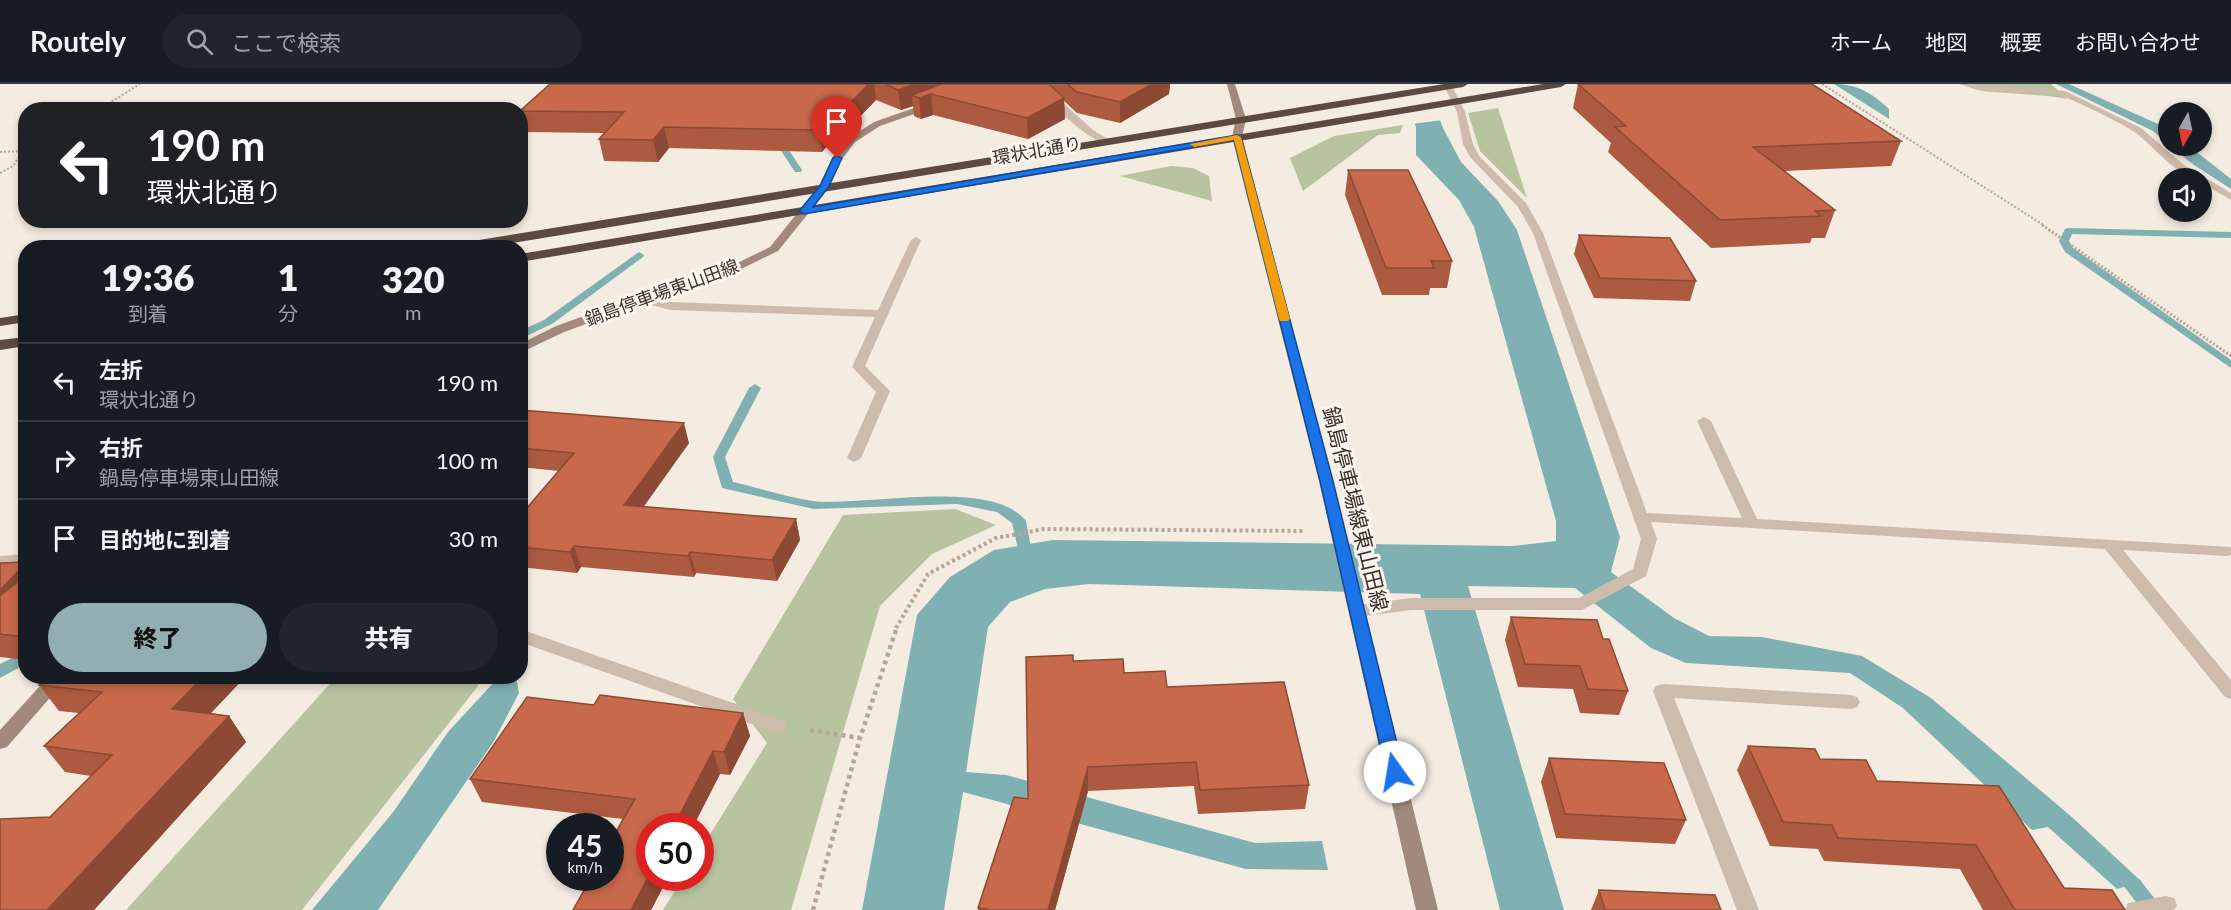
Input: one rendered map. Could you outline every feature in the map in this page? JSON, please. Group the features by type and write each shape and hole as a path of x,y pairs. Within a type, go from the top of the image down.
{"highway":[{"name":"環状北通り","path":"502,240 1463,84"},
{"name":"環状北通り","path":"528,257 1561,84"},
{"path":"0,322 18,319"},
{"path":"0,345 18,342"}],"main road":[{"path":"1231,84 1241,119"},
{"name":"鍋島停車場東山田線","path":"528,346 560,329 644,299 719,276 774,249 824,186 837,158 852,140 877,124 944,100"},
{"name":"鍋島停車場線東山田線","path":"1241,119 1237,137 1339,534 1427,910"},
{"path":"0,741 53,684"}],"street":[{"path":"1037,84 1090,132 1105,141"},
{"path":"1967,84 1992,89 2062,93 2138,130 2184,168"},
{"path":"1356,605 1582,604 1640,572 1649,539 1538,233 1522,205 1475,158 1445,86"},
{"path":"2212,186 2231,197"},
{"path":"854,458 883,391 858,367 916,240"},
{"path":"644,299 671,306 882,314"},
{"path":"1704,421 1752,524"},
{"path":"1641,518 2227,551"},
{"path":"2109,544 2231,692"},
{"path":"0,561 18,560"},
{"path":"528,638 778,726"},
{"path":"1748,910 1662,691 1851,702"},
{"path":"2137,909 2166,905"}],"path":[{"path":"111,102 140,84"},
{"path":"1822,84 2056,233 2231,356"},
{"path":"0,152 18,151"},
{"path":"0,173 13,166 18,159"},
{"path":"813,910 860,738 898,622 928,574 996,538 1044,529 1339,534"},
{"path":"778,726 860,738"}],"green space":[{"path":"1959,84 2051,84 2067,99 1999,92"},
{"path":"1498,108 1527,198 1480,151 1468,113"},
{"path":"1403,125 1400,133 1378,135 1303,191 1290,158 1334,136"},
{"path":"1171,166 1193,168 1209,176 1212,201 1120,176"},
{"path":"955,509 996,525 932,554 880,606 791,910 663,910 675,891 714,891 714,828 767,743 733,699 843,515"},
{"path":"330,684 478,684 302,910 126,910"}],"water":[{"path":"1399,84 1426,84 1443,128 1461,162 1498,201 1517,230 1620,537 1611,572 1674,618 1709,636 1762,637 1862,656 1931,698 2073,818 2142,882 2117,889 2048,827 2032,830 1903,708 1850,673 1686,663 1651,648 1575,588 1468,586 1564,910 1500,910 1420,594 1089,584 1045,589 1010,602 988,627 966,772 1006,775 1255,843 1322,841 1328,870 1246,869 963,792 944,910 862,910 917,615 950,577 994,550 1053,540 1513,546 1556,541 1556,521 1474,227 1459,200 1416,155 1416,127"},
{"path":"1834,84 1843,84 1870,94 1889,109 1889,119"},
{"path":"2056,84 2069,84 2158,124 2158,135"},
{"path":"2183,156 2202,156 2231,179 2231,189 2212,177 2212,168 2199,168"},
{"path":"492,684 517,684 519,693 494,741 378,910 312,910 394,811 448,732"}],"pier":[{"path":"1396,84 1429,84 1443,120 1412,124"}],"building":[{"path":"550,84 869,84 841,112 835,112 819,130 664,127 653,140 599,139 624,112 528,111 528,104"},
{"path":"885,84 915,84 898,90"},
{"path":"942,84 1049,84 1064,98 1027,118 931,94 919,98 912,95"},
{"path":"1067,84 1152,84 1120,102 1077,92"},
{"path":"1578,84 1812,84 1901,141 1753,147 1835,210 1815,211 1821,216 1720,220 1615,127 1626,126"},
{"path":"1348,170 1408,170 1452,261 1431,261 1434,268 1386,268"},
{"path":"1579,235 1670,238 1696,281 1600,278"},
{"path":"528,411 684,423 624,505 796,519 772,560 690,552 688,556 574,546 570,552 528,548 528,507 574,453 528,449"},
{"path":"18,562 18,571 0,590 0,563"},
{"path":"18,582 18,636 0,634 0,596"},
{"path":"1511,617 1597,620 1603,639 1609,639 1628,691 1588,689 1580,666 1525,664"},
{"path":"1073,655 1073,661 1123,659 1124,673 1165,671 1167,687 1284,682 1309,785 1200,790 1196,762 1088,767 1048,910 978,908 1014,797 1028,799 1026,657"},
{"path":"196,684 172,709 229,716 47,910 0,910 0,819 50,817 112,755 44,746 102,692 39,685"},
{"path":"600,695 743,713 724,752 713,751 681,813 636,813 636,891 641,891 631,910 573,910 584,891 624,891 624,818 635,799 470,779 527,697 594,705"},
{"path":"1748,746 1815,749 1820,759 1866,760 1877,781 1999,786 2064,888 2112,890 2125,910 2015,910 1976,845 1838,838 1832,825 1783,822"},
{"path":"1549,758 1664,763 1686,820 1565,814"},
{"path":"1599,890 1715,895 1721,910 1605,910"}],"waterway":[{"path":"776,137 798,170"},
{"path":"2231,235 2068,231 2064,241 2069,250 2231,365"},
{"path":"528,332 548,322 639,255"},
{"path":"755,388 719,457 727,485 814,505 957,500 1001,509 1019,521 1027,563"},
{"path":"0,672 18,661"},
{"path":"2132,885 2154,910"}],"slow traffic":[{"path":"1194,144 1237,137 1284,319"}],"route":[{"path":"837,158 824,186 804,211 1237,137 1326,481 1395,772"}]}
